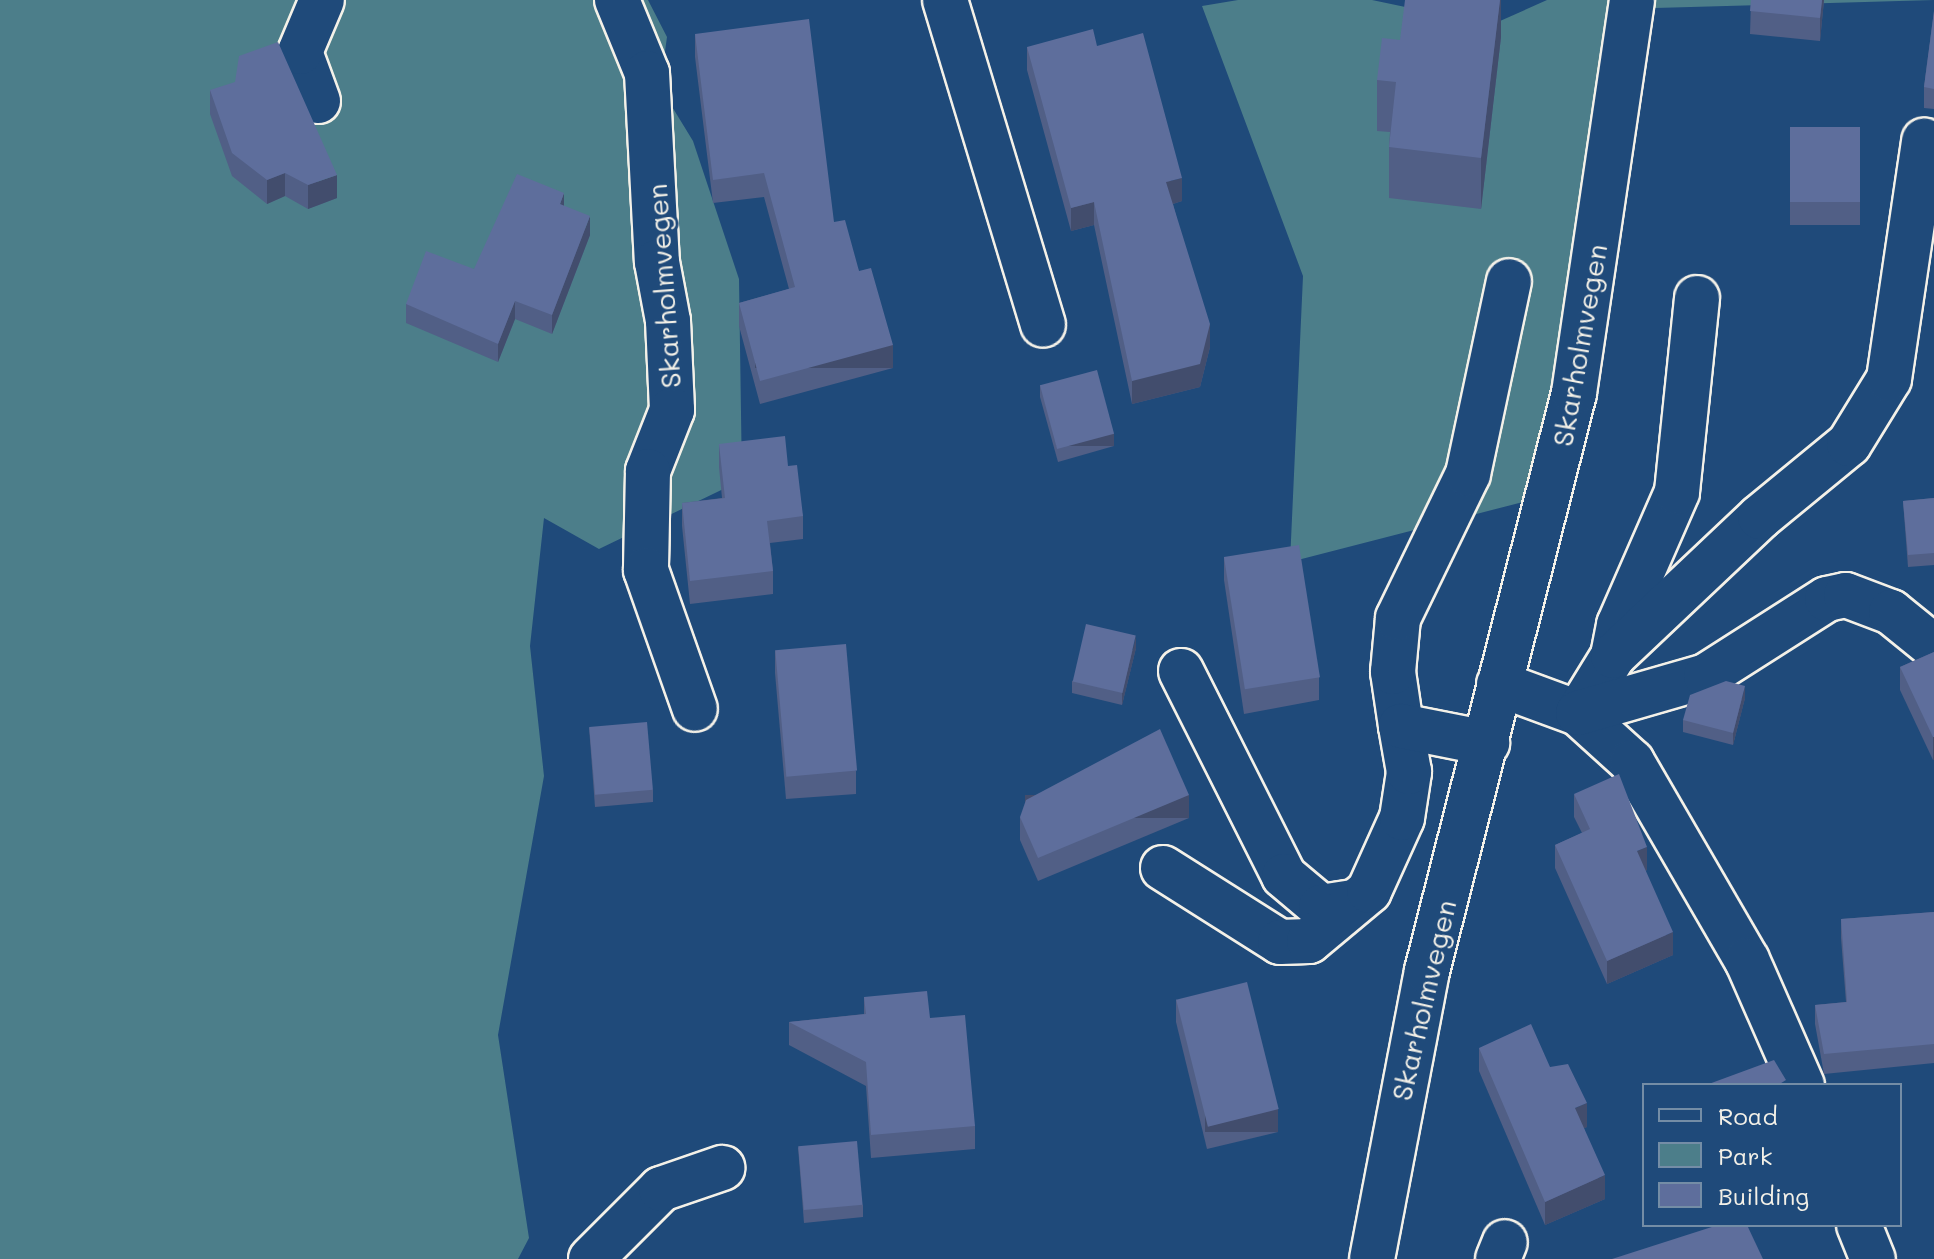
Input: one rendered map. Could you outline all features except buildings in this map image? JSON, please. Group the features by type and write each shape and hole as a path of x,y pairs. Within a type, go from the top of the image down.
{"street":[{"path":"318,101 300,52 322,0"},
{"name":"Skarholmvegen","path":"617,0 647,73 657,262 668,321 672,410 648,471 646,570 695,709"},
{"path":"945,0 1043,325"},
{"name":"Skarholmvegen","path":"1372,1259 1427,971 1574,393 1632,0"},
{"path":"1578,713 1613,656 1849,444 1881,392 1898,351 1924,141"},
{"path":"1163,868 1293,946 1334,927 1352,902 1369,891 1402,818 1409,772 1393,672 1398,618 1468,474 1509,281"},
{"path":"1613,656 1619,625 1677,492 1697,298"},
{"path":"1578,713 1706,676 1827,599 1846,595 1891,612 1933,646"},
{"path":"1181,671 1284,876 1321,907 1352,902"},
{"path":"1499,684 1578,713 1632,762 1691,855 1801,1083"},
{"path":"1401,726 1487,743"},
{"path":"591,1259 661,1189 722,1168"},
{"path":"1860,1227 1873,1259"}],"green space":[{"path":"0,0 648,0 667,37 660,87 693,141 739,279 742,480 599,549 544,518 530,646 544,776 498,1035 529,1238 518,1259 0,1259"},
{"path":"1238,0 1372,0 1491,25 1547,0 1934,0 1655,8 1554,494 1290,562 1303,276 1202,6"}]}
